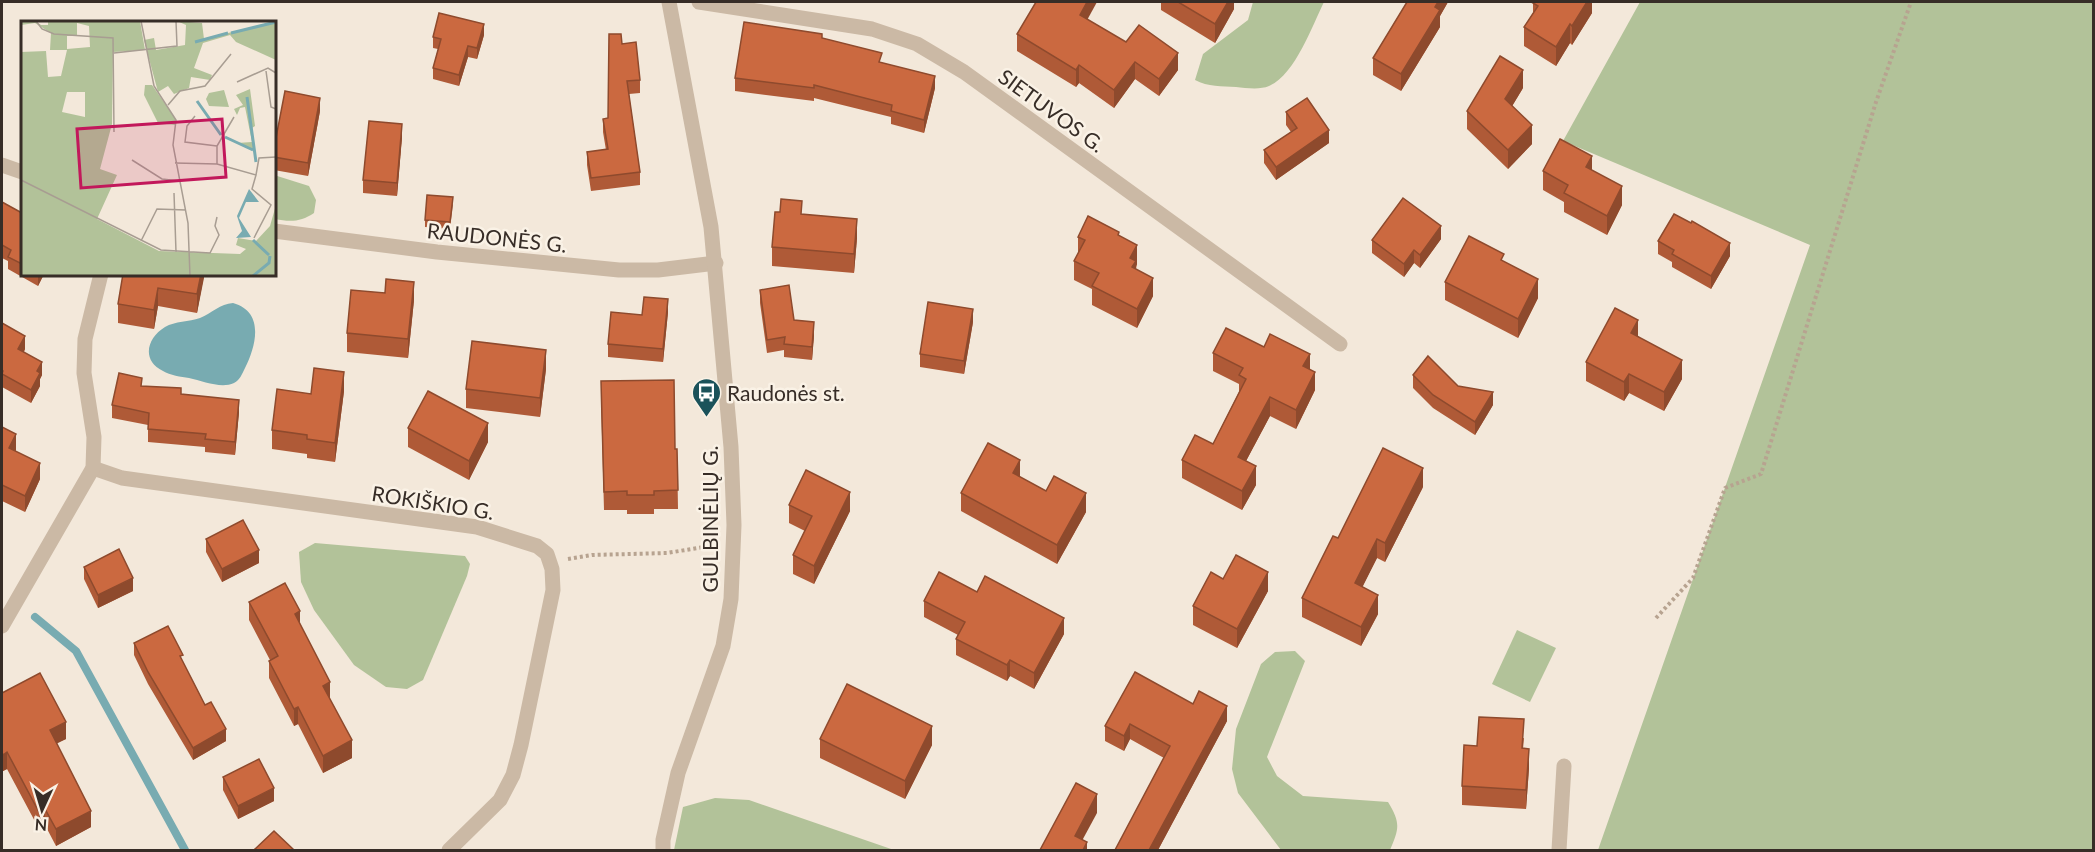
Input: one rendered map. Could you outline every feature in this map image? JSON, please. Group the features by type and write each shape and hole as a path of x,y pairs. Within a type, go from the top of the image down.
{"street":[{"name":"GULBINĖLIŲ G.","path":"663,850 663,840 678,773 723,646 731,599 733,545 731,447 716,263 669,2"},
{"name":"SIETUVOS G.","path":"699,2 872,28 917,44 964,72 1341,344"},
{"path":"2,165 21,172"},
{"name":"RAUDONĖS G.","path":"276,231 436,252 620,270 658,270 716,263"},
{"path":"2,626 93,468 94,437 84,373 85,339 101,276"},
{"name":"ROKIŠKIO G.","path":"93,468 122,478 477,527 537,546 547,554 550,562"},
{"path":"449,850 500,800 513,775 553,590 550,562"},
{"path":"1559,850 1564,766"}],"path":[{"path":"1656,618 1693,578 1725,488 1761,474 1876,102 1911,2"},
{"path":"550,562 591,555 667,553 708,545 733,545"}],"green space":[{"path":"1253,2 1324,2 1295,61 1287,72 1269,86 1253,88 1220,86 1195,80 1203,54 1248,20"},
{"path":"1640,2 2093,2 2093,850 1598,850 1810,245 1563,141"},
{"path":"276,176 309,186 316,200 314,213 305,218 286,221 276,219"},
{"path":"315,543 465,556 470,564 467,576 423,680 407,689 386,687 354,665 314,610 301,582 299,552"},
{"path":"1517,630 1556,648 1530,702 1492,684"},
{"path":"1295,651 1305,661 1267,757 1277,776 1303,796 1388,802 1397,821 1395,837 1390,850 1281,850 1238,793 1232,769 1236,729 1261,664 1275,652"},
{"path":"715,798 749,800 894,850 674,850 683,807"}],"water":[{"path":"233,303 243,307 250,314 255,331 249,359 241,377 236,382 229,385 218,385 176,376 163,371 152,361 149,355 151,343 165,327 200,318"}],"building":[{"path":"1036,2 1087,2 1080,15 1126,42 1139,25 1178,53 1159,79 1135,62 1114,90 1079,65 1076,70 1017,34"},
{"path":"1178,2 1228,2 1215,24"},
{"path":"1407,2 1438,2 1435,7 1440,10 1401,74 1373,58"},
{"path":"1587,2 1556,47 1524,27 1538,6 1533,3"},
{"path":"439,13 484,24 477,48 468,46 459,75 433,68 441,39 433,37"},
{"path":"744,22 822,34 822,38 882,53 879,62 935,76 924,120 891,111 892,105 814,85 814,88 735,78"},
{"path":"609,34 621,34 622,44 636,42 640,80 627,81 640,172 591,178 587,152 608,149 603,119 608,118"},
{"path":"1500,56 1523,70 1505,99 1532,125 1508,150 1467,111"},
{"path":"285,91 320,98 308,163 276,157 276,138"},
{"path":"1307,98 1329,130 1276,167 1264,150 1297,128 1286,112"},
{"path":"369,121 402,124 397,183 363,180"},
{"path":"1560,139 1592,156 1586,167 1622,186 1607,216 1564,193 1568,185 1543,171"},
{"path":"427,195 453,197 450,222 425,220"},
{"path":"1403,198 1441,226 1420,255 1414,250 1404,264 1372,240"},
{"path":"781,199 802,201 801,214 857,219 854,254 772,247 775,212 780,212"},
{"path":"2,202 21,212 21,264 8,257 11,250 2,245"},
{"path":"1674,214 1691,223 1692,221 1730,243 1711,276 1672,254 1674,250 1658,241"},
{"path":"1088,216 1119,232 1118,235 1137,245 1130,258 1136,261 1132,267 1153,278 1137,309 1092,286 1099,273 1074,261 1085,240 1078,237"},
{"path":"1469,236 1504,254 1501,260 1538,279 1518,319 1445,282"},
{"path":"123,276 201,276 197,294 158,288 154,310 118,304"},
{"path":"386,279 414,282 408,339 347,333 351,290 385,293"},
{"path":"789,285 794,320 814,322 812,347 784,344 785,337 767,340 760,290"},
{"path":"644,297 668,299 663,349 608,344 611,312 642,315"},
{"path":"928,302 973,309 964,361 920,354"},
{"path":"1615,308 1638,320 1631,333 1682,360 1664,392 1629,374 1624,382 1586,362"},
{"path":"2,323 25,336 18,349 42,362 37,371 40,373 31,390 2,374"},
{"path":"1226,328 1264,347 1270,334 1310,354 1303,366 1315,372 1296,410 1270,397 1238,457 1256,466 1242,491 1182,460 1195,435 1213,444 1246,379 1239,375 1243,368 1213,353"},
{"path":"472,341 546,350 540,398 466,389"},
{"path":"1428,356 1458,386 1493,392 1475,422 1433,395 1413,375"},
{"path":"314,368 344,372 335,443 307,439 307,435 272,430 277,389 311,394"},
{"path":"119,373 142,378 141,386 181,388 181,394 239,400 235,442 205,439 206,434 148,429 149,413 112,405"},
{"path":"674,380 678,490 654,491 654,495 627,495 627,491 604,492 601,381"},
{"path":"428,391 488,423 469,461 408,428"},
{"path":"2,427 16,434 9,448 40,463 25,496 2,485"},
{"path":"988,443 1020,460 1013,473 1046,491 1054,476 1086,493 1057,545 961,493"},
{"path":"1383,448 1423,468 1385,543 1377,539 1355,583 1378,595 1361,627 1302,598 1333,536 1338,538"},
{"path":"806,470 850,492 814,566 793,555 812,516 789,505"},
{"path":"243,520 259,550 222,569 206,539"},
{"path":"119,549 133,578 98,595 84,567"},
{"path":"1236,555 1268,572 1237,629 1193,606 1211,572 1223,579"},
{"path":"939,572 977,592 985,576 1064,618 1034,673 1010,660 1007,665 956,639 965,622 924,601"},
{"path":"285,583 300,611 295,614 330,682 323,686 352,740 323,756 298,707 294,709 269,661 278,656 249,602"},
{"path":"168,626 183,655 180,656 205,705 211,702 226,729 193,748 148,672 134,643"},
{"path":"1135,672 1193,704 1199,691 1227,706 1149,850 1115,850 1170,746 1130,724 1124,736 1105,726"},
{"path":"40,673 66,722 50,730 91,811 56,829 45,809 39,812 7,752 3,755 2,752 2,693"},
{"path":"847,684 932,726 905,781 820,739"},
{"path":"1479,717 1524,719 1522,748 1529,749 1526,790 1462,786 1464,745 1477,746"},
{"path":"259,759 274,788 238,806 223,777"},
{"path":"1076,783 1097,794 1075,836 1087,842 1083,850 1040,850"},
{"path":"274,831 294,850 254,850"}],"waterway":[{"path":"35,617 76,651 185,850"}],"place":[{"name":"Raudonės st.","path":"706,418"}]}
